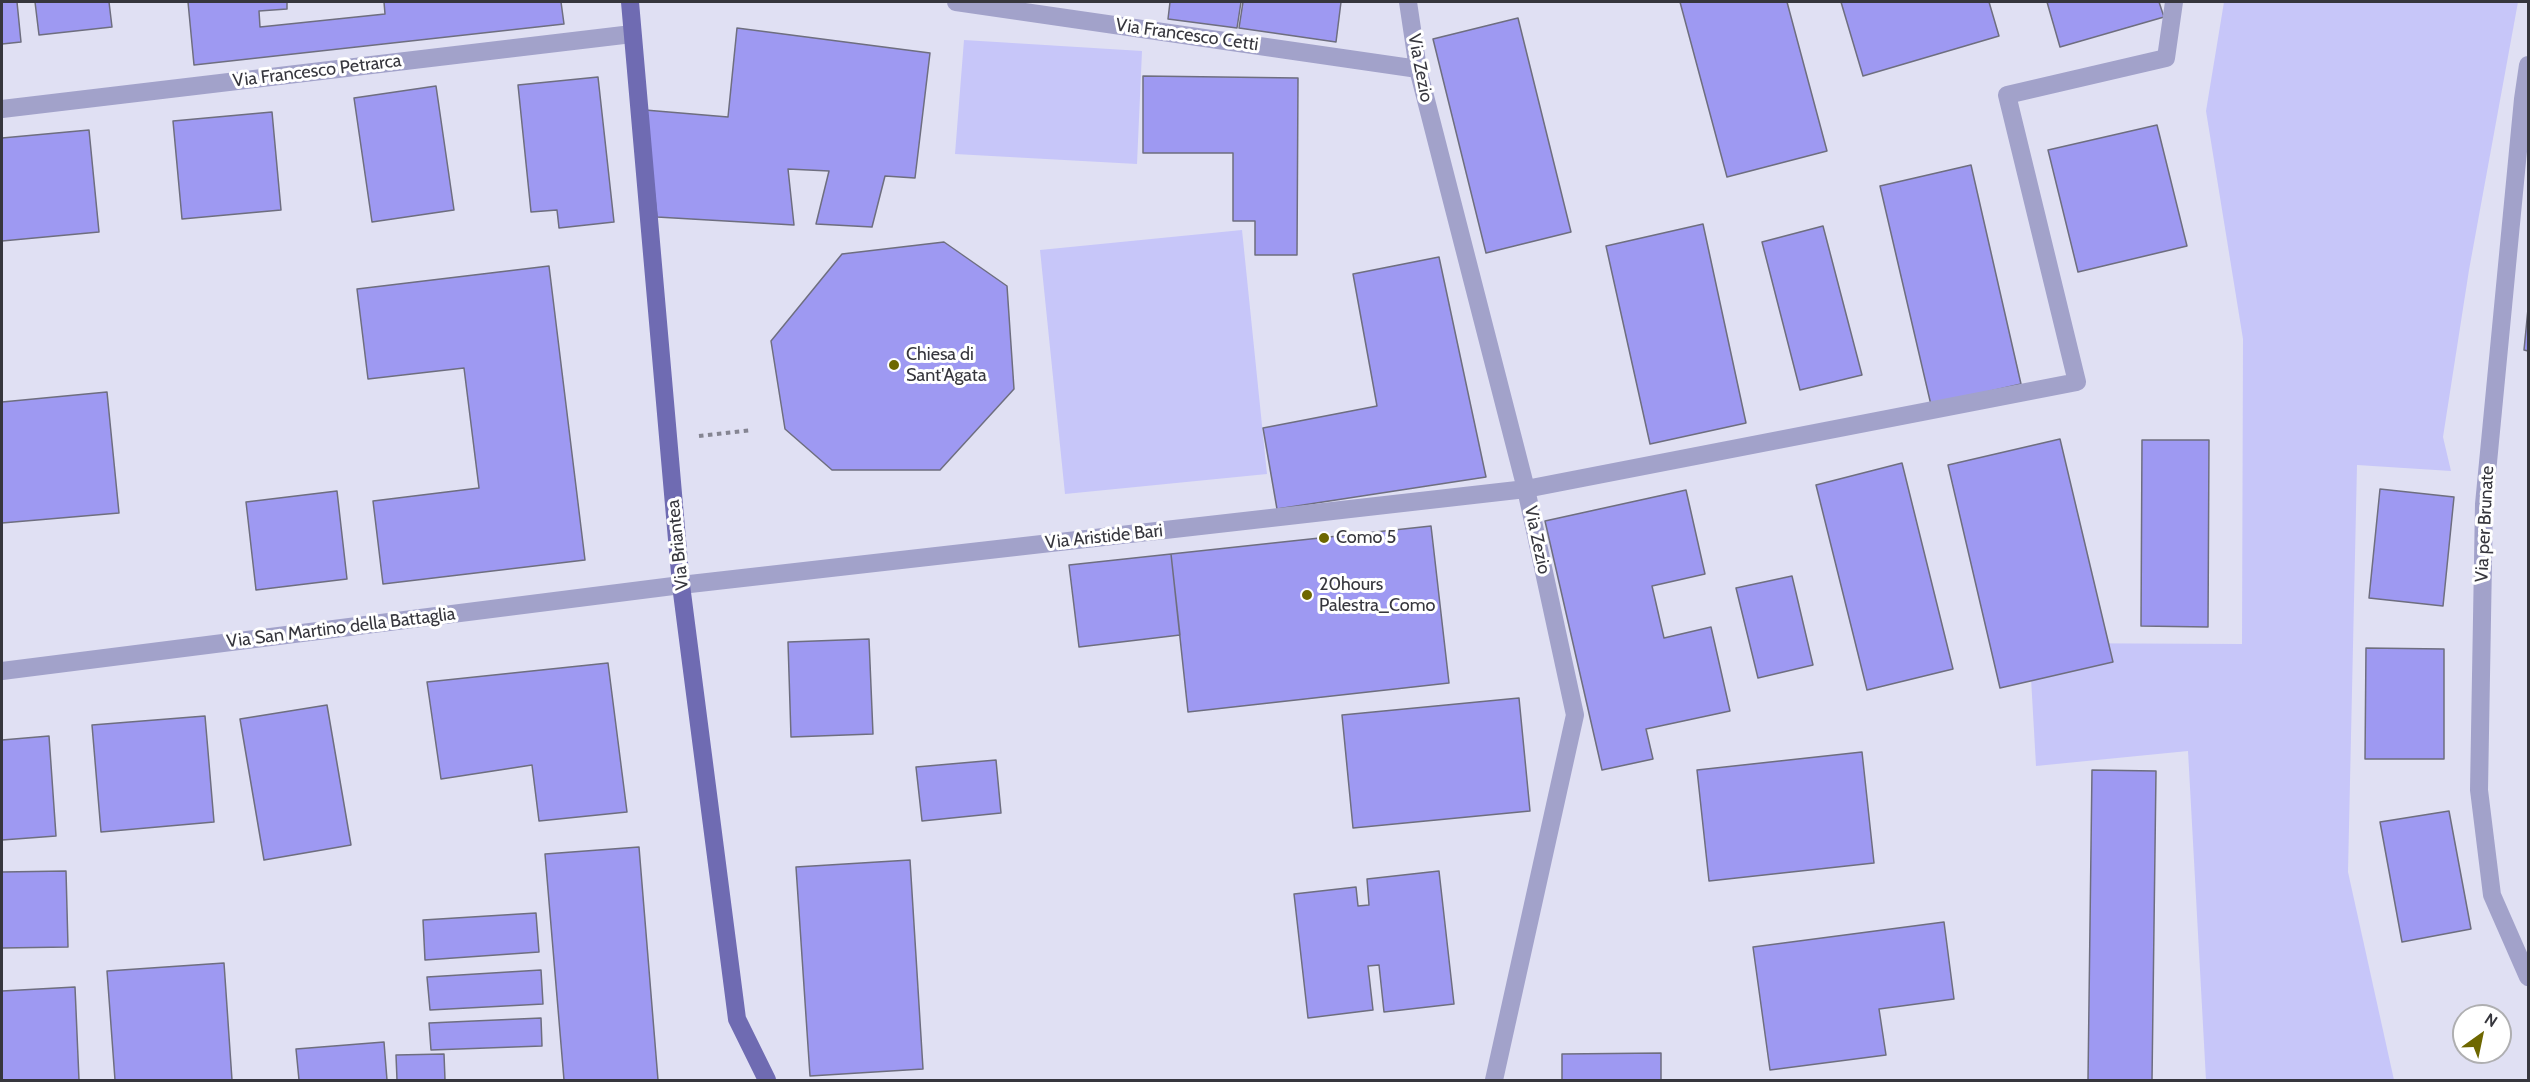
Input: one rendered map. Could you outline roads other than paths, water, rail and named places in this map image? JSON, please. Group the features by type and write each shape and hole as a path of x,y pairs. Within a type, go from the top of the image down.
{"main road":[{"name":"Via Briantea","path":"630,2 681,585 737,1019 767,1080"}],"street":[{"name":"Via Francesco Cetti","path":"956,2 1418,69"},
{"name":"Via Zezio","path":"1408,2 1418,69 1526,489 1575,715 1494,1080"},
{"name":"Via Aristide Bari","path":"681,585 1526,489 2078,382 2007,95 2166,58 2174,2"},
{"name":"Via Francesco Petrarca","path":"2,109 632,34"},
{"name":"Via per Brunate","path":"2529,65 2523,99 2484,504 2479,790 2492,895 2529,977"},
{"name":"Via San Martino della Battaglia","path":"2,671 681,585"}],"place":[{"name":"Chiesa di Sant'Agata","path":"894,365"},
{"name":"Como 5","path":"1324,538"},
{"name":"20hours Palestra_Como","path":"1307,595"}]}
